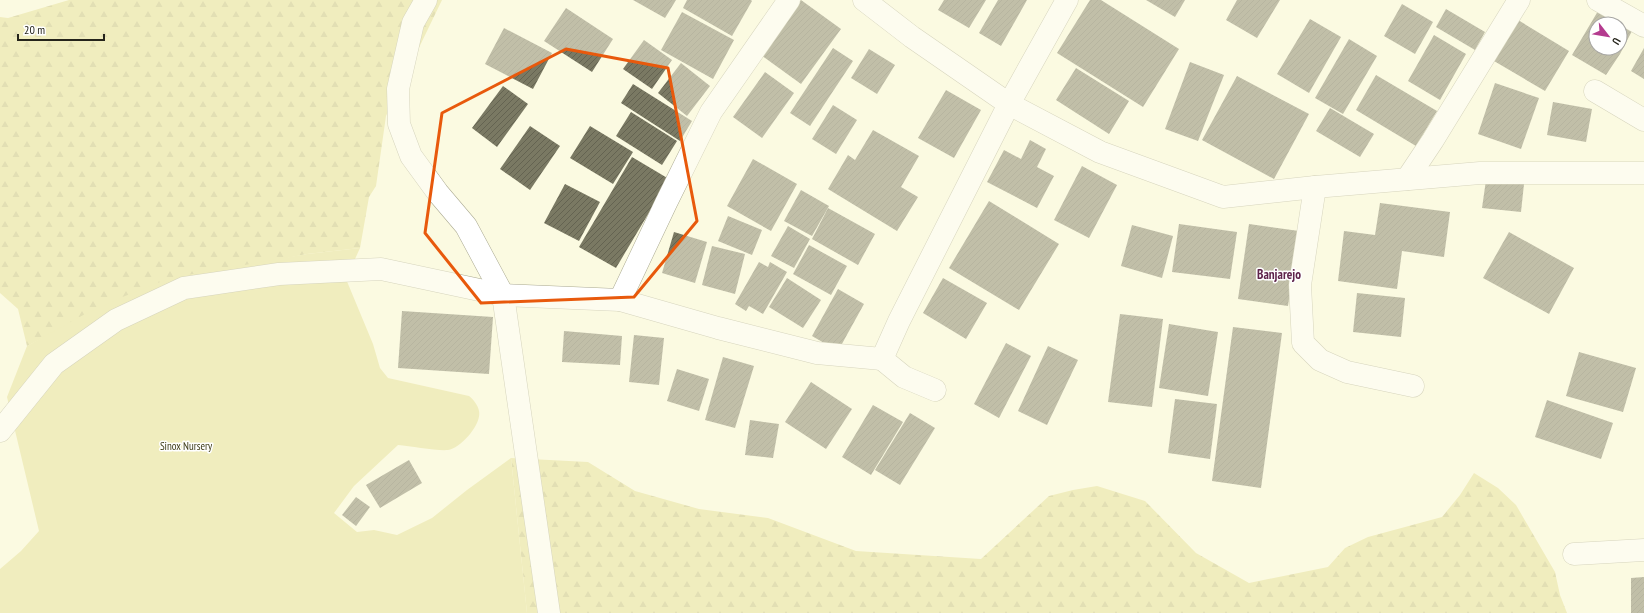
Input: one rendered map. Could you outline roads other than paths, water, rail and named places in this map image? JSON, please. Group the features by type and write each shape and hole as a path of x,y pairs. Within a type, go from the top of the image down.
{"street":[{"path":"426,0 413,23 398,88 399,124 411,156 466,226 503,295 549,613"},
{"path":"620,300 711,112 789,0"},
{"path":"864,0 912,37 1009,104 1100,152 1223,197 1315,187 1480,173 1644,173"},
{"path":"882,359 899,320 1009,104 1067,0"},
{"path":"1407,179 1433,140 1518,0"},
{"path":"1598,0 1644,26"},
{"path":"1595,91 1644,120"},
{"path":"1315,187 1300,285 1303,343 1320,360 1347,372 1413,386"},
{"path":"0,432 54,364 116,320 184,288 279,274 380,269 503,295 620,300 718,328 817,353 882,359 904,377 935,390"},
{"path":"1574,554 1644,550"}],"district":[{"name":"Banjarejo","path":"1279,274"}],"park label":[{"name":"Sinox Nursery","path":"186,446"}]}
